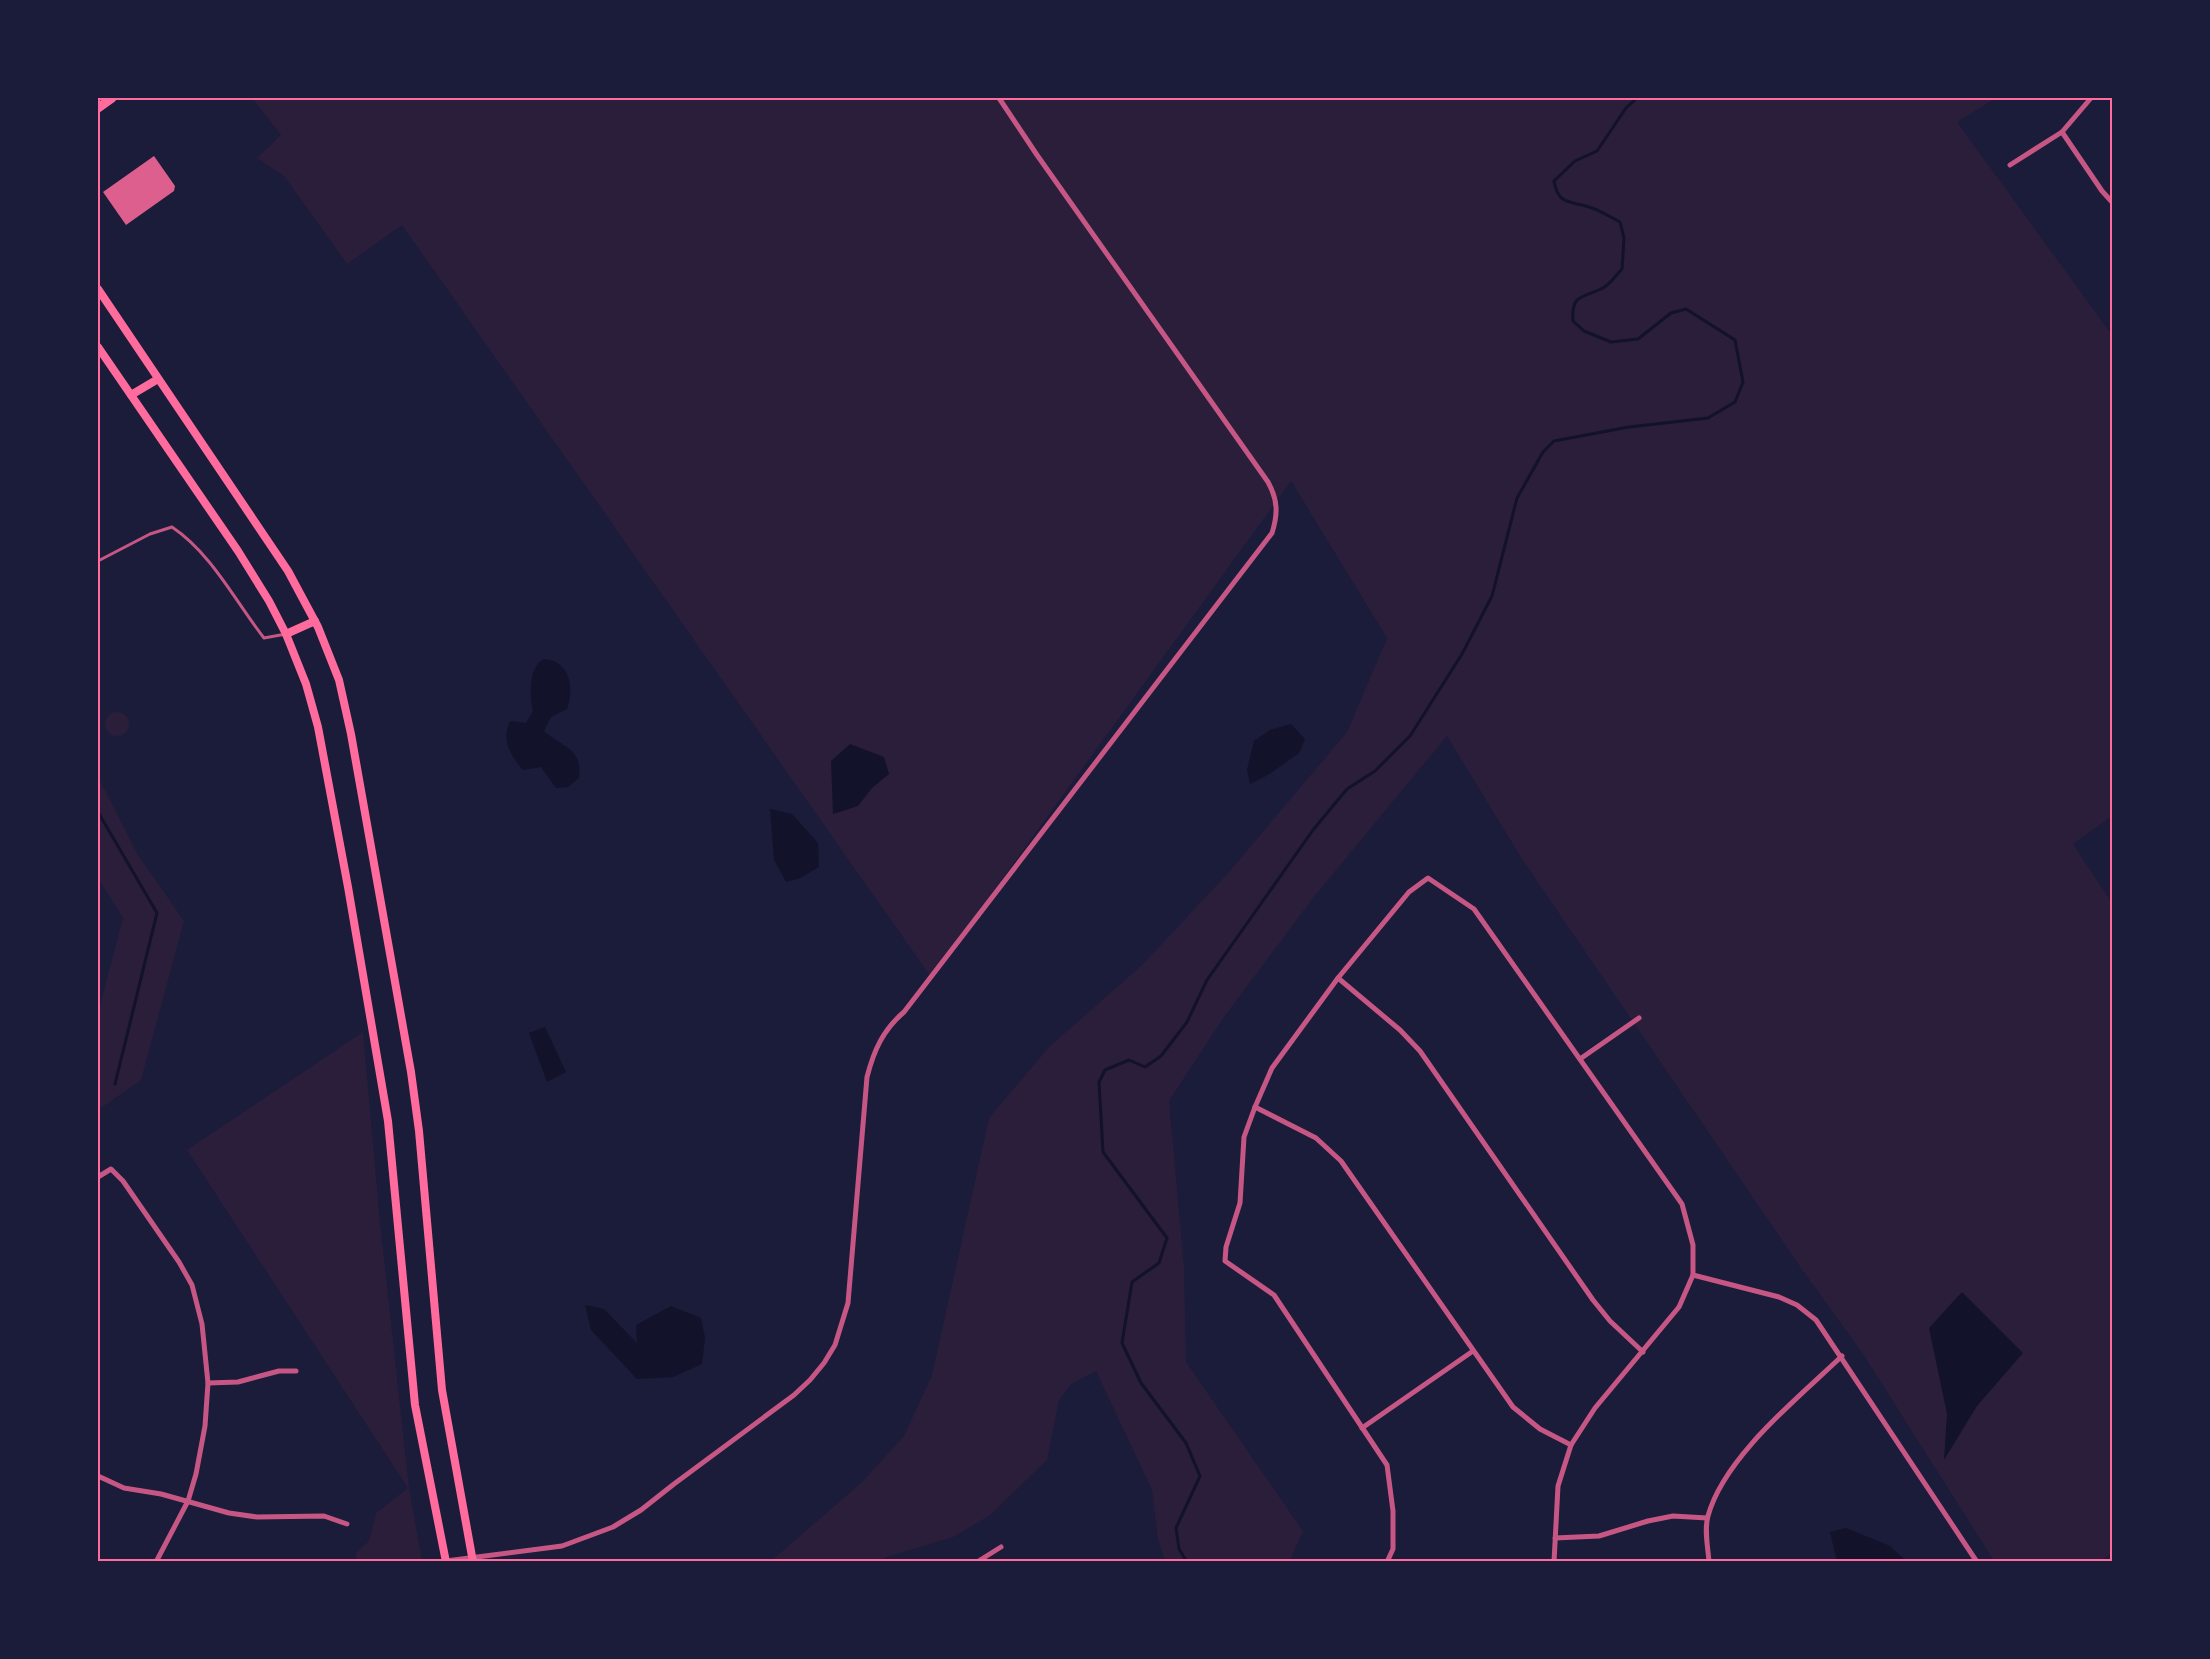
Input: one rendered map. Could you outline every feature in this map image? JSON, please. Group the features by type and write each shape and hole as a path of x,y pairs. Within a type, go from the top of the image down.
{"highway":[{"path":"98,108 112,98"}],"main road":[{"path":"98,289 288,571 315,621 339,680 351,734 411,1072 419,1131 442,1390 473,1560"},
{"path":"98,347 238,551 269,601 286,634 306,684 318,727 374,1029 388,1121 414,1405 446,1561"},
{"path":"131,395 158,379"},
{"path":"286,634 315,621"}],"street":[{"path":"446,1561 473,1560 562,1546 613,1527 641,1510 794,1395 824,1363 835,1345 848,1303 867,1077 872,1056 882,1036 904,1012 1145,695 1272,533 1277,502 1268,482 999,98"},
{"path":"2010,165 2062,132 2091,98"},
{"path":"2062,132 2112,202"},
{"path":"1387,1562 1393,1549 1393,1511 1387,1465 1274,1295 1225,1261 1226,1247 1240,1203 1245,1137 1272,1068 1338,978 1409,892 1428,878 1474,909 1682,1204 1693,1245 1693,1275 1679,1307 1595,1408 1571,1445 1558,1486 1554,1562"},
{"path":"1338,978 1400,1030 1420,1051 1593,1300 1610,1321 1643,1353"},
{"path":"1580,1059 1639,1018"},
{"path":"1255,1107 1316,1138 1341,1161 1513,1407 1540,1429 1571,1445"},
{"path":"98,1177 111,1169 129,1190 192,1285 202,1324 208,1383 202,1449 188,1501 156,1562"},
{"path":"1693,1275 1779,1297 1797,1305 1816,1320 1977,1562"},
{"path":"1362,1428 1473,1351"},
{"path":"1709,1562 1707,1518 1716,1494 1747,1449 1842,1356"},
{"path":"208,1383 238,1382 279,1371 296,1371"},
{"path":"98,1476 123,1488 161,1494 216,1510 257,1517 324,1516 347,1524"},
{"path":"1555,1538 1599,1536 1673,1516 1707,1518"},
{"path":"977,1562 1001,1547"}],"lane":[{"path":"98,561 150,534 172,527 188,538 209,562 264,638 286,634"}],"shaded area":[{"path":"252,98 1996,98 1957,122 2112,335 2112,816 2073,844 2112,903 2112,1553 2101,1561 1994,1561 1863,1354 1803,1271 1522,859 1447,736 1313,898 1224,1017 1169,1101 1184,1267 1186,1362 1303,1531 1290,1561 1165,1561 1158,1539 1152,1490 1096,1371 1071,1384 1059,1400 1047,1460 989,1516 953,1537 880,1561 771,1561 861,1483 904,1436 932,1375 989,1118 1048,1048 1143,964 1229,872 1347,732 1387,638 1291,481 931,977 402,225 347,264 284,176 257,158 281,135"},
{"path":"544,659 553,661 565,670 570,685 567,709 551,717 544,731 570,749 578,760 579,778 568,787 556,788 541,767 523,770 508,747 506,735 510,721 526,723 533,711 531,682 535,668"},
{"path":"117,712 126,715 129,724 126,733 117,736 108,733 105,724 108,715"},
{"path":"1291,724 1305,739 1299,753 1268,775 1250,784 1247,770 1254,741 1270,730"},
{"path":"850,744 884,757 889,774 872,788 858,806 833,814 831,761"},
{"path":"98,777 138,855 184,921 141,1080 98,1110 98,1013 123,918 98,878"},
{"path":"770,809 792,814 818,843 819,867 800,878 786,882 774,860"},
{"path":"545,1027 566,1072 547,1082 529,1033"},
{"path":"363,1032 380,1222 409,1488 422,1561 357,1561 356,1553 369,1541 376,1513 408,1488 187,1150"},
{"path":"1962,1292 2023,1353 1977,1406 1944,1460 1947,1414 1929,1328"},
{"path":"585,1305 604,1309 637,1343 636,1325 671,1306 701,1318 705,1338 702,1364 673,1377 637,1379 591,1330"},
{"path":"1846,1528 1890,1546 1906,1561 1837,1561 1830,1532"}],"building":[{"path":"154,156 175,186 174,191 126,225 103,192"}],"waterway":[{"path":"1187,1562 1179,1549 1176,1528 1200,1476 1186,1443 1141,1383 1122,1343 1132,1282 1159,1263 1167,1238 1103,1152 1099,1082 1105,1070 1129,1060 1145,1067 1161,1056 1187,1022 1207,980 1313,830 1347,789 1375,771 1410,736 1462,654 1492,596 1517,498 1543,452 1554,441 1629,427 1708,418 1735,402 1743,382 1735,340 1686,309 1671,313 1638,339 1611,342 1584,331 1573,321 1576,301 1604,288 1622,269 1624,238 1620,222 1593,208 1566,201 1558,194 1554,181 1575,161 1597,151 1626,108 1637,98"},
{"path":"98,812 157,913 115,1084"}]}
